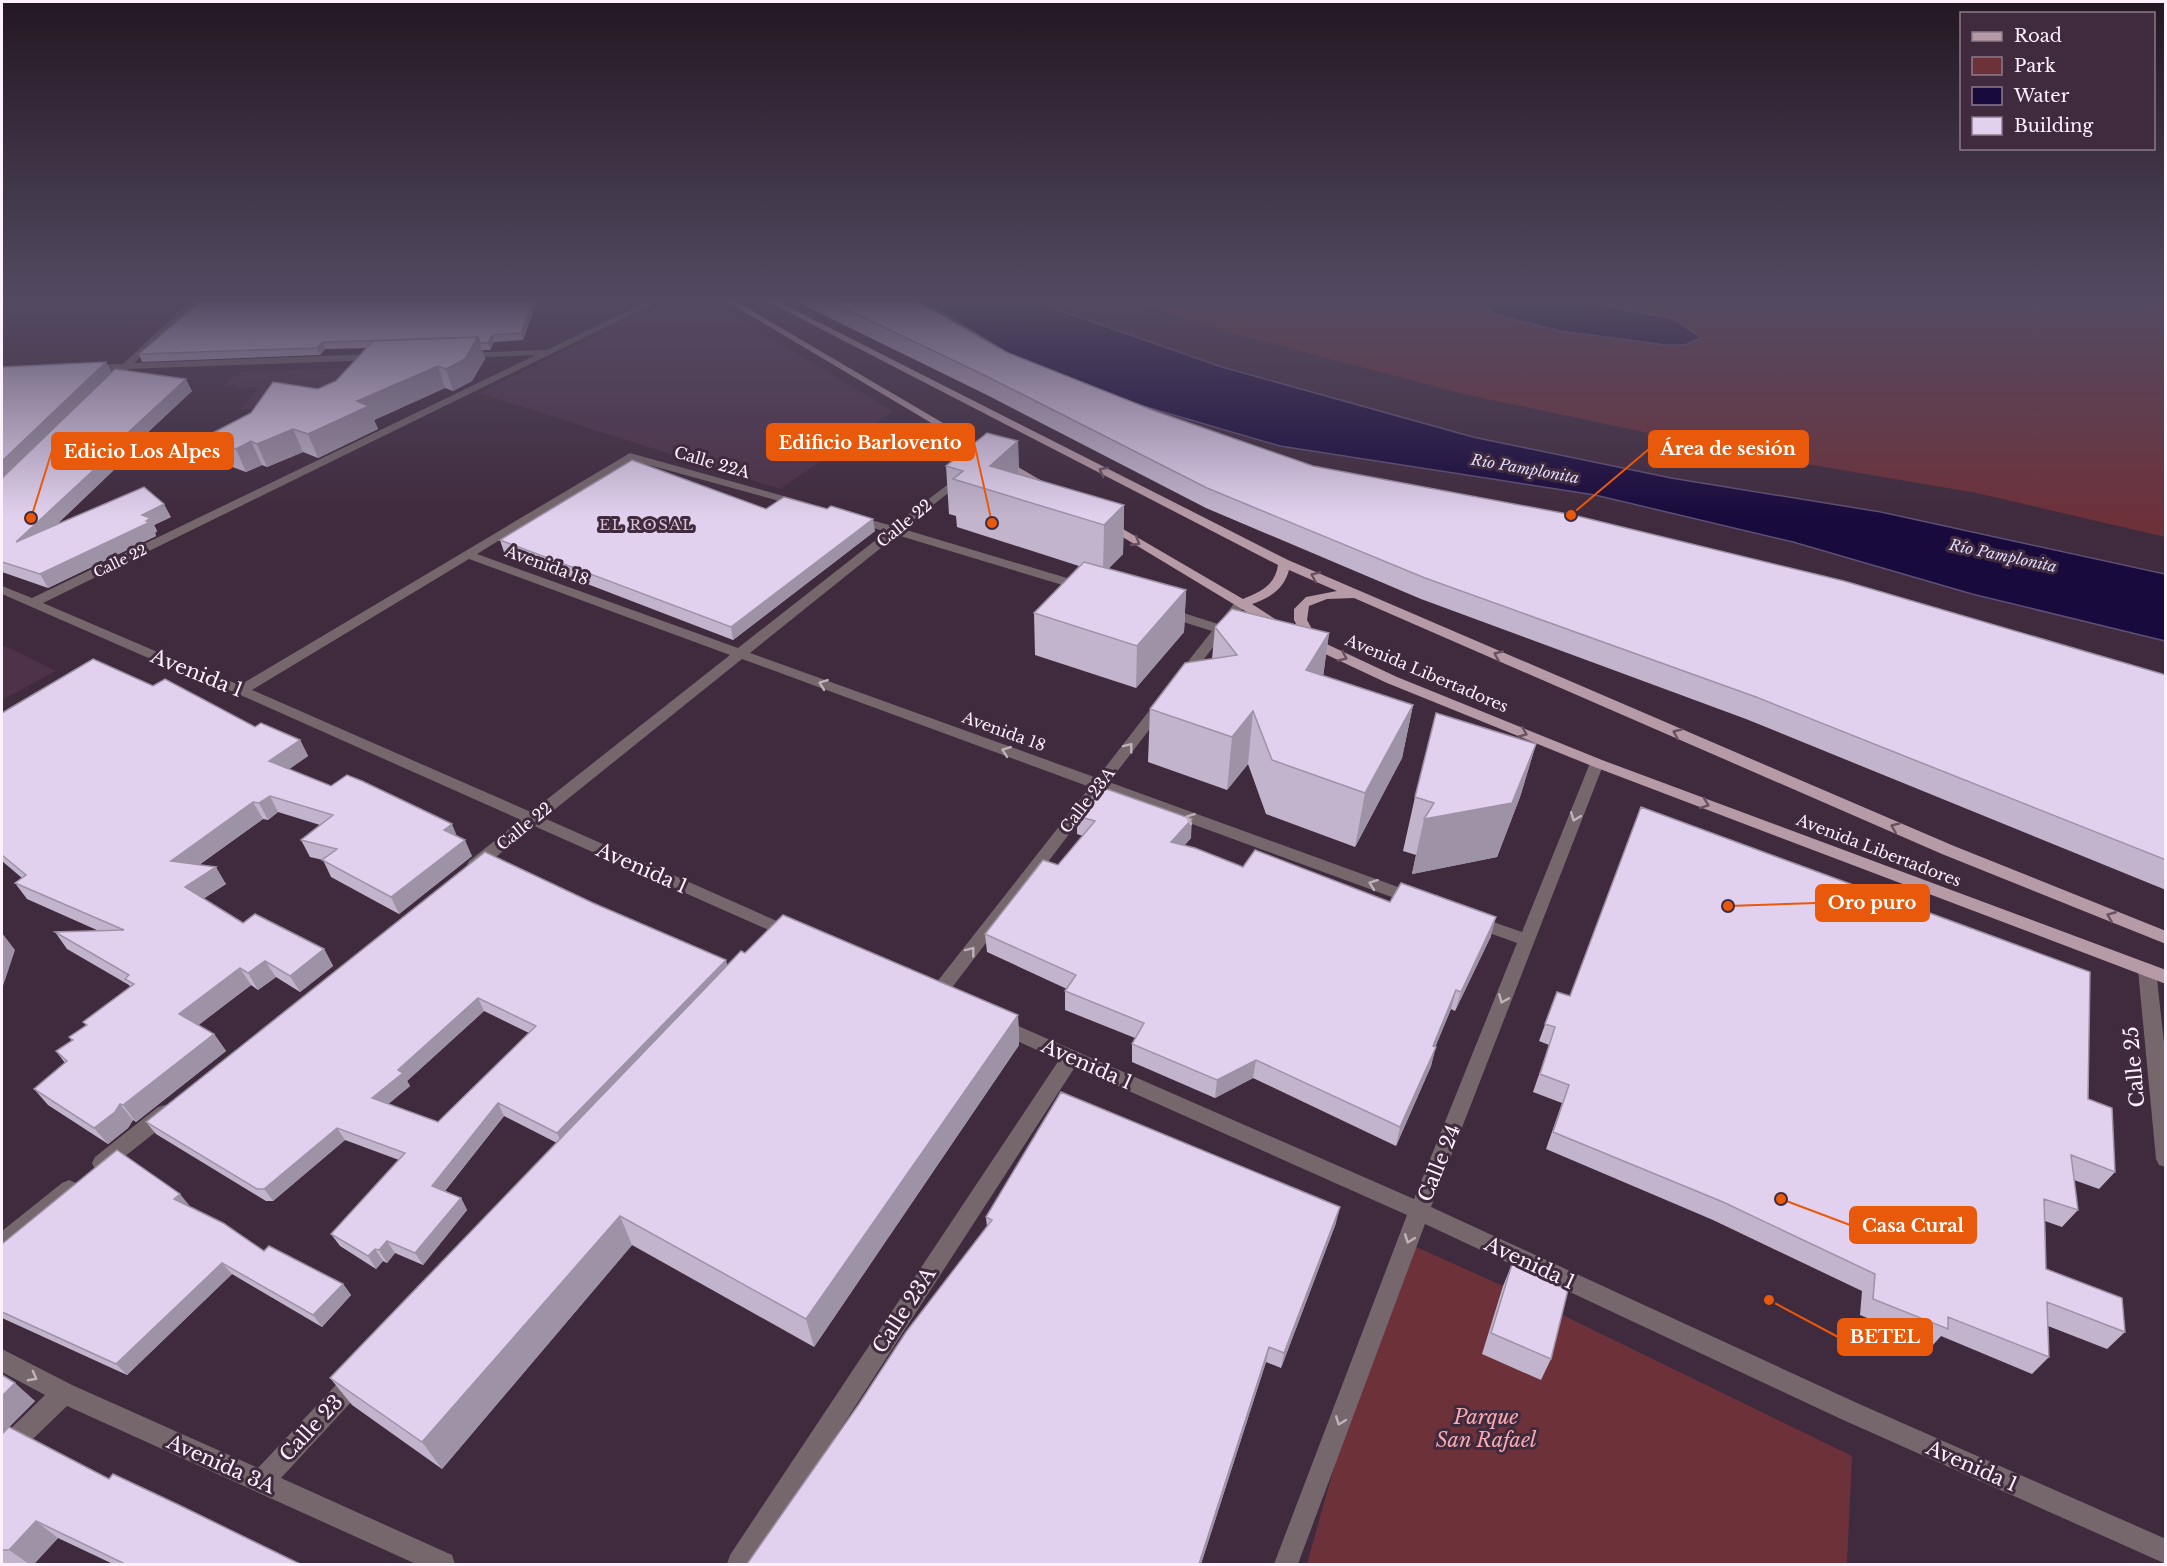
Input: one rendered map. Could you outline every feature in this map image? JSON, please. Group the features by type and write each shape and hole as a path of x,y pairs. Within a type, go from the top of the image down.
{"main road":[{"path":"850,371 1060,496"},
{"name":"Avenida Libertadores","path":"908,371 1284,563 1948,850 2166,938"},
{"name":"Avenida Libertadores","path":"1090,514 1240,604 1314,644 1403,684 1597,763 2166,977"},
{"path":"1240,604 1261,597 1276,587 1283,575 1284,563"},
{"path":"1314,644 1300,620 1299,613 1303,606 1319,596 1331,594 1357,595 1369,599"}],"street":[{"path":"110,382 121,371"},
{"name":"Calle 22","path":"33,603 510,371"},
{"name":"Calle 22","path":"458,879 991,454"},
{"name":"Calle 22A","path":"241,690 630,456 815,507"},
{"path":"849,517 1097,591"},
{"name":"Avenida 18","path":"468,555 1425,903"},
{"name":"Avenida 1","path":"2,590 190,671 241,690 802,938"},
{"name":"Calle 23A","path":"956,1006 929,994 1100,785 1240,604"},
{"path":"1153,608 1221,629"},
{"name":"Calle 24","path":"1287,1564 1419,1211 1597,763"},
{"path":"1459,915 1527,940"},
{"path":"768,945 783,930"},
{"name":"Calle 25","path":"2147,970 2166,1159"},
{"name":"Avenida 1","path":"988,1020 1419,1211 1849,1411 2166,1552"},
{"name":"Calle 23A","path":"739,1564 1071,1057"},
{"path":"2,1243 178,1102"},
{"name":"Avenida 3A","path":"2,1360 64,1393 442,1564"},
{"name":"Calle 23","path":"261,1482 374,1362"},
{"path":"2,1453 64,1393"}],"shaded area":[{"path":"367,371 280,405 240,410 260,387 224,386 230,378 243,375 237,374 239,372"},
{"path":"524,371 826,371 893,411 780,489 479,393"},
{"path":"2,647 56,671 2,700"}],"green space":[{"path":"1377,371 2165,371 2165,537 1977,493 1743,453 1468,395"},
{"name":"Parque San Rafael","path":"1403,1241 1503,1286 1852,1456 1847,1564 1307,1564 1379,1306"}],"water":[{"name":"Río Pamplonita","path":"1045,371 1237,371 1473,437 1671,478 1881,512 2165,574 2165,641 1972,594 1793,542 1595,495 1280,446 1119,399"}],"building":[{"path":"2,371 96,371 2,461"},
{"path":"113,371 130,371 186,379 105,454 112,453 16,542 144,487 164,504 142,515 150,518 146,521 150,522 40,574 2,562 2,478"},
{"path":"345,371 426,371 357,401 369,406 308,434 293,429 257,444 251,441 236,449 205,437 251,413 273,382 318,389 336,381"},
{"path":"976,371 1054,371 1155,411 1313,466 1573,515 1844,581 2166,675 2166,860 1756,697 1425,578 1207,488"},
{"path":"987,433 1018,441 990,466 1124,505 1104,525 953,479 963,471 946,466"},
{"path":"632,460 766,509 784,497 827,509 831,506 873,519 731,627 500,540"},
{"path":"1084,562 1186,590 1137,646 1034,613"},
{"path":"1232,609 1329,633 1306,670 1413,705 1365,793 1272,760 1253,711 1232,737 1150,709 1185,663 1237,655 1215,627"},
{"path":"93,659 153,686 165,679 255,727 261,723 300,740 269,761 331,786 347,775 362,781 452,824 444,830 465,840 391,897 322,860 337,849 301,840 333,815 270,796 259,803 253,802 171,861 216,867 185,887 243,923 255,914 324,949 290,976 265,961 248,973 240,968 179,1014 214,1034 123,1105 120,1104 115,1112 94,1128 34,1089 67,1061 56,1051 73,1040 69,1037 87,1025 83,1022 134,984 125,979 129,975 55,932 124,930 15,883 26,875 2,855 2,713"},
{"path":"1436,713 1536,744 1512,803 1424,819 1434,803 1415,797"},
{"path":"1101,787 1192,819 1171,842 1195,848 1243,867 1255,850 1390,902 1401,883 1496,917 1461,992 1456,990 1433,1046 1436,1047 1400,1127 1256,1060 1217,1080 1132,1044 1144,1023 1065,991 1076,975 985,934 1043,860 1058,865 1095,821 1077,816"},
{"path":"1641,807 2090,972 2088,1099 2112,1108 2115,1172 2071,1155 2078,1210 2044,1199 2046,1269 2122,1298 2125,1332 2047,1302 2049,1357 1948,1317 1948,1329 1873,1299 1875,1274 1723,1202 1553,1132 1569,1085 1540,1074 1555,1027 1545,1024 1557,992 1570,996"},
{"path":"485,852 593,903 726,960 557,1133 498,1103 432,1186 461,1198 415,1253 387,1241 379,1250 375,1249 368,1256 331,1234 405,1153 337,1128 264,1189 257,1189 146,1122","holes":["478,998 536,1026 438,1122 372,1098 403,1073 398,1070"]},
{"path":"783,915 1018,1015 806,1319 620,1216 422,1442 330,1378 741,951 745,953"},
{"path":"1061,1092 1340,1207 1284,1353 1269,1347 1199,1564 747,1564 859,1404 906,1332 992,1220 986,1217"},
{"path":"117,1150 180,1194 174,1199 223,1223 264,1251 269,1246 343,1284 313,1315 222,1263 116,1364 2,1312 2,1244"},
{"path":"1512,1264 1568,1290 1551,1359 1491,1333"},
{"path":"2,1375 15,1383 2,1396"},
{"path":"9,1427 109,1479 113,1474 300,1564 125,1564 36,1521 9,1550 2,1550 2,1434"}],"place":[{"name":"Área de sesión","path":"1571,515"},
{"name":"Edicio Los Alpes","path":"31,518"},
{"name":"Edificio Barlovento","path":"992,523"},
{"name":"Oro puro","path":"1728,906"},
{"name":"Casa Cural","path":"1781,1199"},
{"name":"BETEL","path":"1769,1300"}],"district":[{"name":"EL ROSAL","path":"647,525"}]}
